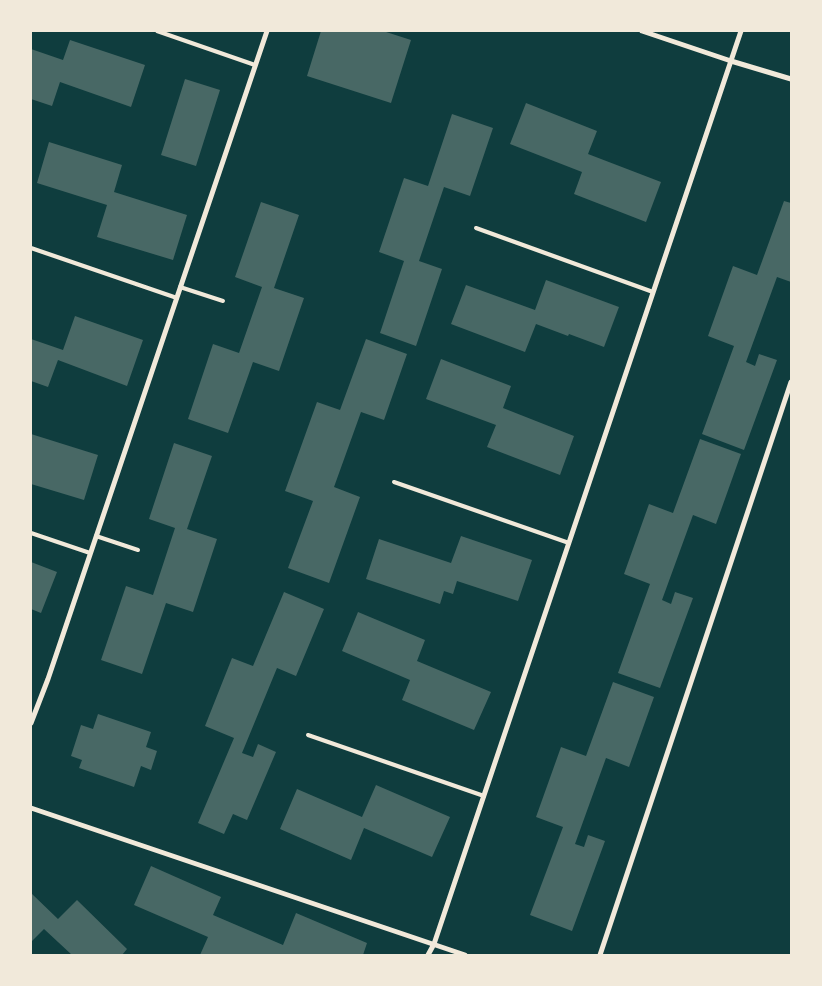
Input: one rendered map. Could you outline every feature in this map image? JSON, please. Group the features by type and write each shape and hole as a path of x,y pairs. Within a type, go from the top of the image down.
{"street":[{"path":"31,723 48,678 266,31"},
{"path":"642,31 731,61 791,78"},
{"path":"428,955 434,944 741,31"},
{"path":"600,955 791,382"},
{"path":"31,808 465,955"}],"lane":[{"path":"158,31 255,65"},
{"path":"476,228 653,292"},
{"path":"31,248 177,298"},
{"path":"180,287 223,301"},
{"path":"394,482 569,543"},
{"path":"31,533 90,553"},
{"path":"96,536 138,550"},
{"path":"308,735 484,796"}],"building":[{"path":"321,31 383,31 411,40 391,103 307,76"},
{"path":"70,40 145,65 131,107 60,82 52,106 31,99 31,49 63,60"},
{"path":"185,79 220,90 196,166 161,155"},
{"path":"526,103 597,131 588,154 661,182 646,222 574,194 582,172 510,144"},
{"path":"452,114 493,128 470,196 444,187 419,261 442,269 416,346 380,333 404,261 379,252 404,178 428,186"},
{"path":"49,142 122,165 114,192 187,215 173,260 97,237 107,205 37,183"},
{"path":"784,201 791,203 791,282 777,277 746,362 755,366 759,354 777,360 744,450 702,434 734,346 708,336 733,266 757,275"},
{"path":"261,202 299,215 274,288 304,298 279,371 253,362 228,433 188,419 213,344 239,353 262,287 235,277"},
{"path":"546,280 619,307 604,347 536,324 525,352 451,324 466,285 535,310"},
{"path":"75,316 143,340 127,386 58,360 48,387 31,381 31,339 63,350"},
{"path":"366,339 407,354 384,420 361,412 334,487 360,497 329,583 288,568 313,501 285,491 317,402 340,410"},
{"path":"441,359 511,386 503,408 574,436 560,475 487,447 496,425 426,399"},
{"path":"31,434 98,455 84,500 31,484"},
{"path":"700,439 741,454 716,524 693,515 662,600 671,604 675,592 693,598 660,688 618,673 650,584 624,574 649,504 673,513"},
{"path":"174,443 212,456 187,529 217,539 193,612 166,603 142,674 101,660 126,586 153,595 175,528 149,519"},
{"path":"461,536 532,560 518,601 457,581 453,594 444,591 440,604 366,579 379,539 451,563"},
{"path":"31,562 57,572 41,613 31,609"},
{"path":"284,592 324,609 296,676 277,668 242,753 253,757 258,744 276,752 247,820 233,814 224,834 198,823 234,738 205,726 232,658 253,666"},
{"path":"358,612 425,640 417,661 491,692 474,730 402,700 410,680 342,651"},
{"path":"613,682 654,697 629,767 606,758 575,844 584,847 588,835 605,841 572,931 530,915 563,827 536,817 561,747 586,756"},
{"path":"98,714 151,732 146,747 157,751 151,770 141,766 134,787 79,768 82,760 71,756 81,725 93,729"},
{"path":"376,785 450,817 432,857 364,828 351,860 280,829 297,789 362,817"},
{"path":"151,866 221,897 213,915 283,945 296,913 367,943 363,955 200,955 208,937 134,905"},
{"path":"31,893 58,919 77,900 127,949 122,955 72,955 44,929 31,942"}]}
